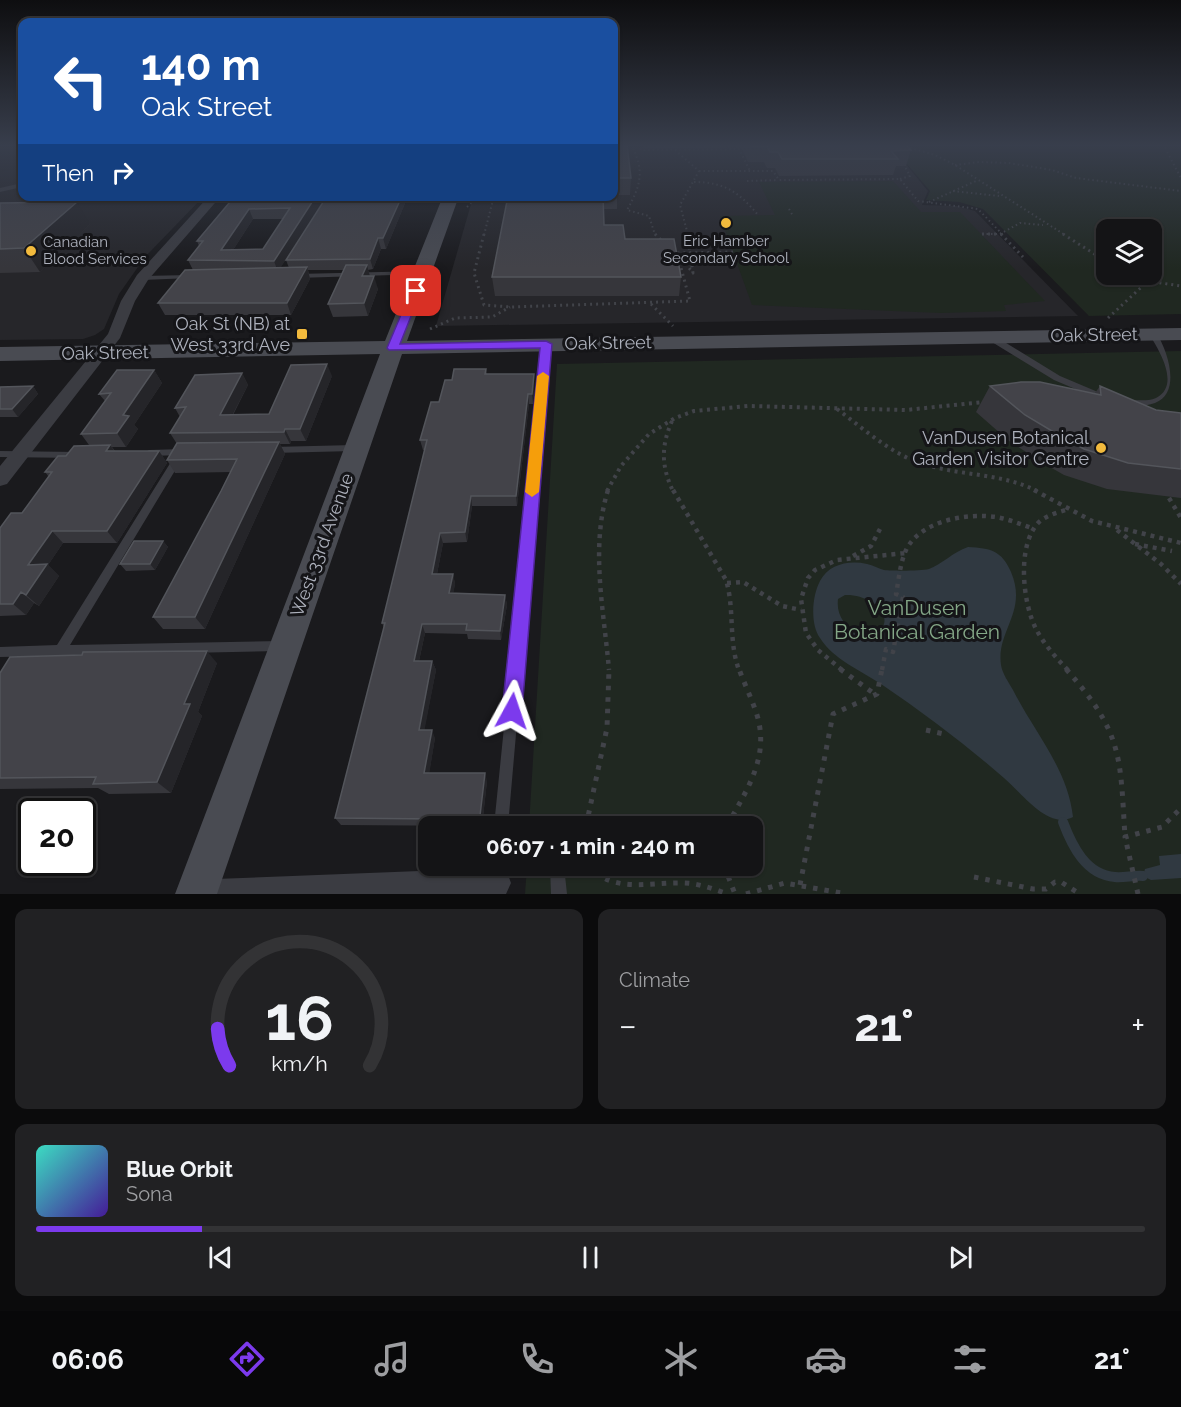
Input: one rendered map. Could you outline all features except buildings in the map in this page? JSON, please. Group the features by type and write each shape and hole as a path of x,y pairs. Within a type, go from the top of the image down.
{"main road":[{"name":"West 33rd Avenue","path":"196,894 393,348 449,201"},
{"name":"Oak Street","path":"0,354 1181,334"}],"street":[{"path":"0,479 116,335 128,301 142,278 211,201"},
{"path":"215,894 496,881"}],"lane":[{"path":"0,190 18,186"},
{"path":"293,276 423,273"},
{"path":"142,278 200,277"},
{"path":"1123,402 1161,403 1172,398 1180,387 1180,377 1168,350 1153,334"},
{"path":"990,337 1057,378 1113,400"},
{"path":"502,816 546,344"},
{"path":"1047,383 1057,378"},
{"path":"261,450 357,448"},
{"path":"61,650 187,452 135,453"},
{"path":"0,454 88,454"},
{"path":"0,652 285,646"},
{"path":"557,876 559,894"}],"path":[{"path":"640,186 627,210 649,216 656,237 663,242"},
{"path":"670,247 693,273 692,252 680,205 691,186"},
{"path":"725,186 736,189 758,215"},
{"path":"905,186 918,201 978,209 1023,257"},
{"path":"927,203 965,186"},
{"path":"984,186 1096,255"},
{"path":"1138,186 1181,191"},
{"path":"952,191 1003,198"},
{"path":"464,210 475,201"},
{"path":"493,201 474,273 484,304 512,307 690,301 677,253"},
{"path":"789,208 793,216"},
{"path":"982,234 1000,234 1020,223 1047,225"},
{"path":"677,253 733,252"},
{"path":"1162,283 1181,286"},
{"path":"1107,319 1144,285"},
{"path":"651,303 673,326"},
{"path":"426,331 455,318 492,317 512,307"},
{"path":"588,816 610,701 610,672 600,553 608,488 617,471 640,442 653,430 677,416 702,409 769,405 913,410 994,401"},
{"path":"836,409 893,450 923,464 1021,483 1069,509 1115,528 1181,543"},
{"path":"677,416 670,422 664,438 664,469 677,499 714,556 727,583 732,646 758,720 762,751 733,816"},
{"path":"1169,498 1181,518"},
{"path":"1069,509 1041,519 1032,528 1023,572 1024,595 1041,640 1091,697 1110,728 1117,747 1125,837 1138,893"},
{"path":"800,885 833,714 876,695 886,649 892,652 903,597 896,594 900,568 909,545 929,526 960,520 997,517 1032,528"},
{"path":"1115,528 1161,564 1181,584"},
{"path":"876,695 831,661 810,640 801,610 801,595 812,575 821,565 850,557 869,548 877,539 880,529"},
{"path":"1134,543 1172,551"},
{"path":"850,557 871,557 896,551 906,553"},
{"path":"727,583 743,582 782,606 801,610"},
{"path":"926,730 948,735"},
{"path":"1125,837 1162,827 1181,808"},
{"path":"593,876 609,886 648,889 680,883 706,887 728,894"},
{"path":"728,876 735,894"},
{"path":"974,876 1033,889 1046,888 1055,882 1061,882 1080,894"},
{"path":"746,894 785,883 847,894"}],"shaded area":[{"path":"0,186 18,186 18,201 199,201 145,257 119,294 104,329 83,339 0,340"},
{"name":"Eric Hamber Secondary School","path":"618,186 924,186 928,191 922,205 957,206 975,211 1078,316 436,326 472,201 618,201"},
{"path":"968,547 995,552 1004,559 1011,572 1016,599 1003,642 1002,668 1021,706 1057,767 1070,799 1073,817 1064,820 1054,818 1036,808 1004,778 944,729 881,684 840,659 826,646 817,632 813,618 815,594 824,575 834,567 847,563 860,563 884,570 925,570","holes":["845,595 871,602 883,613 885,621 875,637 857,635 842,620 838,610 838,599"]},
{"path":"1181,854 1181,878 1151,880 1143,876 1145,869 1160,865 1159,856"}],"green space":[{"path":"761,186 897,186 921,212 960,212 1045,301 1004,305 1006,311 941,313 752,305 720,216 775,215"},
{"path":"926,186 1181,186 1181,314 1089,316 983,209 959,202 926,200 930,191"},
{"name":"VanDusen Botanical Garden","path":"1181,351 1181,894 525,894 526,876 763,876 763,816 530,816 557,364"}],"waterway":[{"path":"1063,822 1081,858 1096,871 1115,877 1143,876"}],"slow traffic":[{"path":"532,492 543,376"}],"place":[{"name":"Eric Hamber Secondary School","path":"726,223"},
{"name":"Canadian Blood Services","path":"31,251"},
{"name":"Oak St (NB) at West 33rd Ave","path":"302,334"},
{"name":"VanDusen Botanical Garden Visitor Centre","path":"1101,448"}],"route":[{"path":"416,291 393,348 546,344 512,711"}]}
